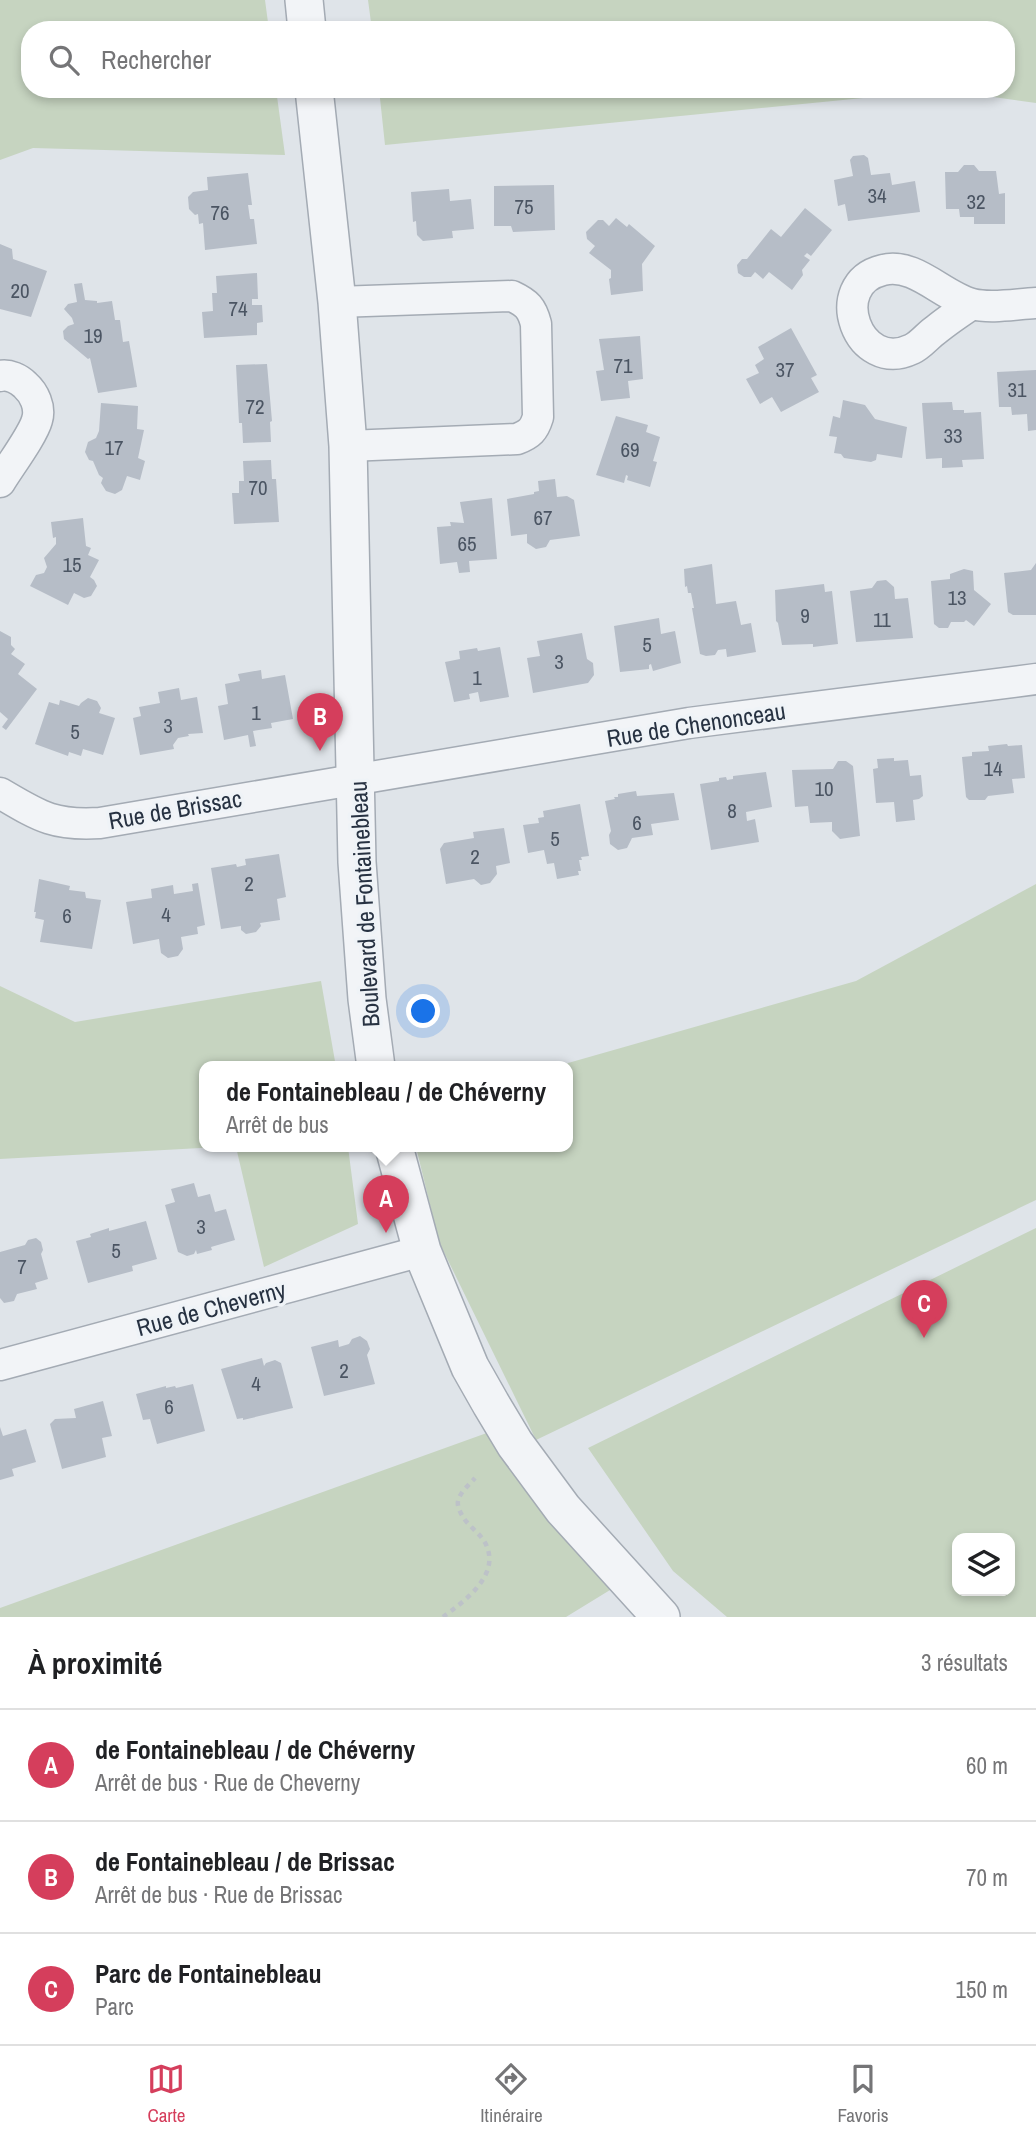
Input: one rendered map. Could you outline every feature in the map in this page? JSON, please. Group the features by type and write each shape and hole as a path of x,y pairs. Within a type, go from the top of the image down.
{"street":[{"path":"304,0 306,21"},
{"name":"Boulevard de Fontainebleau","path":"315,98 337,302 348,446 358,862 362,939 374,1061"},
{"path":"337,302 512,296 524,301 532,310 536,324 538,417 535,428 528,435 517,439 348,446"},
{"path":"972,304 1036,303"},
{"path":"0,376 6,375 22,381 33,392 38,405 37,419 0,482"},
{"name":"Rue de Chenonceau","path":"356,778 689,723 1036,679"},
{"name":"Rue de Brissac","path":"0,793 52,820 80,824 100,823 356,778"},
{"path":"395,1152 422,1251 470,1367 515,1444 563,1509 662,1617"},
{"name":"Rue de Cheverny","path":"0,1365 422,1251"}],"path":[{"path":"443,1617 477,1589 487,1569 487,1545 469,1526 458,1506 458,1499 475,1478"}],"green space":[{"path":"0,0 265,0 268,21 21,21 21,98 277,98 285,155 33,148 0,160"},
{"path":"368,0 1036,0 1036,103 1001,98 1015,98 1015,21 371,21"},
{"path":"380,98 863,98 385,145"},
{"path":"1036,884 1036,1200 536,1440 439,1242 417,1152 573,1152 573,1062 856,981"},
{"path":"321,981 335,1061 199,1061 199,1148 0,1159 0,986 75,1022"},
{"path":"237,1152 349,1152 358,1224 264,1267"},
{"path":"1036,1228 1036,1617 727,1617 673,1571 588,1448"},
{"path":"509,1425 628,1579 566,1617 0,1617 0,1608"}],"building":[{"path":"864,155 868,158 871,175 890,173 892,185 915,181 920,212 848,221 845,204 838,206 834,180 853,176 850,160 853,156"},
{"path":"964,165 974,165 979,171 996,171 999,194 1005,193 1005,224 974,224 974,217 960,217 959,209 946,209 945,172 958,172"},
{"path":"248,173 252,205 248,205 250,219 254,219 257,244 205,250 203,223 199,224 198,214 195,215 189,209 188,197 193,192 208,190 207,177"},
{"path":"554,185 555,230 513,232 511,226 494,226 494,186"},
{"path":"449,189 450,201 471,199 474,229 452,231 453,238 423,241 417,235 416,221 413,222 411,192"},
{"path":"805,208 832,230 811,256 807,253 804,256 810,260 792,290 769,272 763,279 755,272 751,277 738,273 737,265 742,259 747,259 771,229 781,237"},
{"path":"616,218 627,227 629,224 655,246 642,264 643,291 611,295 611,270 589,253 595,246 587,239 586,232 598,220 603,220 609,226"},
{"path":"0,244 12,249 13,259 47,271 31,317 0,309"},
{"path":"257,273 258,299 252,299 252,305 262,305 263,322 257,323 257,335 204,338 202,312 213,311 212,293 217,293 216,276"},
{"path":"82,283 85,300 97,303 112,301 115,320 120,320 123,342 129,341 137,387 98,393 90,358 64,339 63,331 74,324 64,309 68,304 77,302 74,284"},
{"path":"791,328 817,375 811,378 819,392 781,412 772,397 760,404 746,379 759,373 755,365 764,359 758,347"},
{"path":"640,336 643,379 628,381 630,398 601,401 596,371 604,370 599,339"},
{"path":"267,364 271,442 243,443 242,423 239,423 236,365"},
{"path":"1036,370 1036,430 1028,431 1027,414 1012,415 1011,407 999,407 997,372"},
{"path":"843,400 865,405 875,419 907,427 902,458 877,454 876,460 871,462 844,458 841,454 834,453 837,437 829,436 833,416 840,418"},
{"path":"952,402 953,410 964,410 964,413 981,412 984,459 962,460 963,467 942,468 942,458 926,459 922,403"},
{"path":"101,403 138,406 137,429 144,430 138,458 145,461 140,480 127,476 122,490 115,494 106,491 101,483 103,478 85,452 88,442 96,438 99,431"},
{"path":"616,416 648,425 646,432 660,437 653,461 657,462 650,487 627,480 626,475 624,483 596,475"},
{"path":"271,460 272,479 276,479 279,522 234,524 232,493 239,493 239,481 244,481 243,461"},
{"path":"555,479 557,497 567,496 574,500 580,536 550,540 546,547 536,549 527,543 527,534 511,536 507,499 534,494 539,491 538,481"},
{"path":"492,498 497,559 469,561 470,572 459,573 457,562 440,564 437,527 451,526 450,522 464,523 460,502"},
{"path":"83,518 86,546 91,548 88,555 99,560 90,577 97,586 91,596 84,598 74,593 68,605 30,586 36,575 44,573 47,567 44,558 56,544 51,522"},
{"path":"1036,563 1036,615 1013,615 1008,612 1004,573 1031,570"},
{"path":"712,564 716,604 736,601 741,625 751,623 756,652 727,657 726,649 718,650 715,655 700,654 694,608 691,593 688,593 687,586 685,587 684,569"},
{"path":"964,569 973,571 974,590 991,604 974,626 966,620 951,622 948,628 939,628 934,624 931,581 950,579 950,574"},
{"path":"886,580 894,587 895,599 908,598 913,638 856,642 850,591 872,588 877,581"},
{"path":"824,584 825,592 832,591 838,644 813,647 813,644 782,645 776,621 775,590"},
{"path":"659,618 661,634 675,631 681,663 653,671 651,664 649,669 620,672 614,626"},
{"path":"0,631 11,637 11,645 15,649 11,654 25,664 18,674 37,689 6,730 2,727 8,719 0,712"},
{"path":"582,633 587,659 593,663 594,675 588,683 533,693 527,658 540,656 537,641"},
{"path":"500,647 509,697 480,702 478,692 469,694 470,699 454,702 445,662 460,659 459,651"},
{"path":"261,670 262,679 285,675 293,719 271,723 272,728 253,731 256,746 250,747 248,735 224,740 218,706 228,704 225,684 240,681 238,674"},
{"path":"179,688 181,700 197,697 203,733 178,738 173,745 174,749 140,755 133,718 141,716 139,707 160,703 158,692"},
{"path":"88,698 97,701 101,708 99,713 115,718 103,755 83,749 81,756 69,752 68,756 35,744 49,702 59,705 60,700 79,706"},
{"path":"1022,745 1025,778 1012,779 1014,793 988,796 985,800 969,800 966,797 962,757 972,756 972,752 989,751 988,746"},
{"path":"894,758 894,761 908,760 910,776 921,775 923,796 913,800 915,820 896,822 894,802 876,803 873,769 878,768 877,759"},
{"path":"838,761 846,761 853,766 860,836 840,839 832,831 832,822 810,823 808,806 795,807 792,770 833,769"},
{"path":"766,772 772,807 746,812 747,821 755,819 759,842 711,850 700,784 719,781 719,778 726,777 727,780 733,779 733,776"},
{"path":"636,791 637,796 674,793 679,820 651,824 653,835 632,838 627,848 618,850 610,844 611,831 605,801 615,799 618,794"},
{"path":"580,804 589,856 579,860 579,875 557,879 554,863 547,864 544,850 528,853 523,825 539,823 538,818 544,817 543,811"},
{"path":"504,828 510,863 496,866 497,874 490,883 481,885 474,879 446,884 440,849 444,843 474,838 473,832"},
{"path":"279,854 286,897 277,899 280,920 260,923 261,926 256,932 246,934 241,930 241,926 221,929 211,868 236,864 237,867 246,865 245,859"},
{"path":"39,879 70,886 69,890 85,892 86,898 101,900 92,949 40,942 44,920 35,918 34,912"},
{"path":"198,883 205,925 197,927 198,934 181,937 183,949 178,956 168,958 161,953 159,939 133,944 126,902 152,898 151,889 173,885 174,894 193,891 192,884"},
{"path":"194,1183 198,1197 210,1194 215,1212 226,1209 235,1240 197,1254 196,1250 194,1254 187,1256 178,1252 165,1205 175,1202 171,1189"},
{"path":"146,1221 157,1259 132,1266 133,1271 88,1283 76,1241 109,1228 109,1231"},
{"path":"36,1238 41,1242 41,1254 48,1279 35,1283 37,1289 17,1294 14,1301 4,1303 0,1298 0,1252 25,1245 28,1240"},
{"path":"360,1336 367,1341 370,1349 367,1355 375,1384 324,1396 311,1347 338,1340 339,1347"},
{"path":"262,1358 264,1366 275,1360 281,1363 293,1408 243,1420 237,1419 221,1369"},
{"path":"193,1384 205,1431 157,1444 150,1419 143,1420 136,1394 166,1386 176,1388"},
{"path":"103,1401 112,1436 102,1438 106,1457 62,1469 50,1424 55,1419 76,1418 74,1409"},
{"path":"0,1427 3,1436 26,1429 36,1462 12,1469 14,1476 0,1480"}],"place":[{"name":"de Fontainebleau / de Brissac","path":"320,751"},
{"name":"de Fontainebleau / de Chéverny","path":"386,1233"},
{"name":"Parc de Fontainebleau","path":"924,1338"}]}
